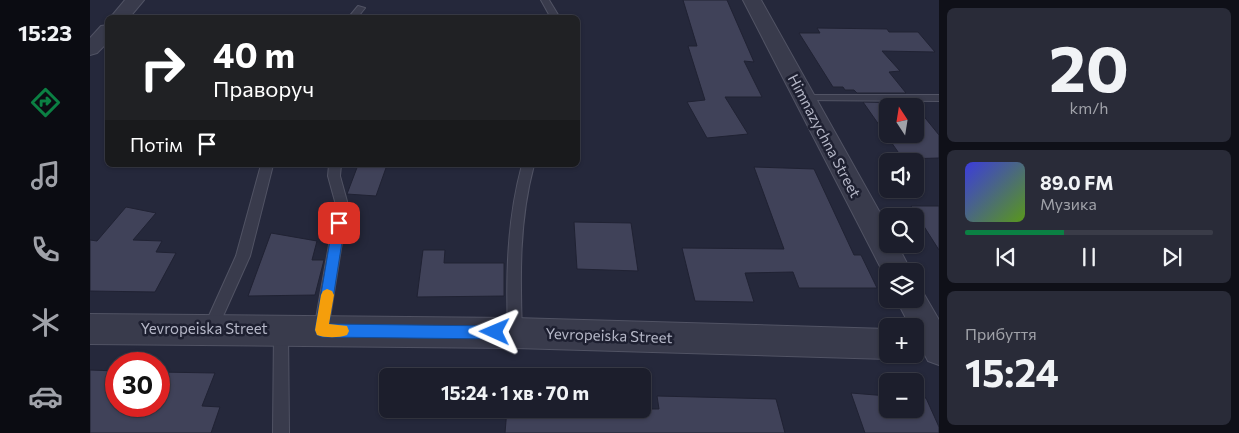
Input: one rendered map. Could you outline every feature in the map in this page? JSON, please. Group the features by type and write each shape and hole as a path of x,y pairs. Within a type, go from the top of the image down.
{"street":[{"path":"122,15 135,0"},
{"name":"Himnazychna Street","path":"752,0 893,263"},
{"path":"90,49 105,33"},
{"path":"915,308 932,347"},
{"name":"Yevropeiska Street","path":"90,329 515,333 879,344"}],"lane":[{"path":"545,0 554,15"},
{"path":"355,15 361,8"},
{"path":"804,98 939,98"},
{"path":"210,329 243,256 266,167"},
{"path":"322,330 342,205 334,176 335,167"},
{"path":"515,333 513,259 522,183 527,167"},
{"path":"280,433 281,330"}],"building":[{"path":"683,0 727,0 754,62 744,61 762,97 725,97 748,134 707,138 687,102 705,100 688,46 697,46"},
{"path":"817,28 887,29 889,32 918,32 935,52 882,51 900,71 889,72 906,93 857,93 854,90 845,90 843,87 833,87 799,33 820,33"},
{"path":"863,102 879,102 879,125"},
{"path":"924,117 939,135 939,158 924,158 924,153 899,153 892,143 924,143"},
{"path":"357,167 386,167 376,196 347,194"},
{"path":"754,167 814,169 854,255 861,255 877,288 799,288 793,272 745,273 754,302 695,301 682,248 784,249"},
{"path":"911,206 939,206 939,250 924,226 924,208 912,208"},
{"path":"126,207 156,213 133,240 162,241 156,252 176,253 155,292 90,291 90,240 97,241"},
{"path":"574,222 631,223 638,271 577,269"},
{"path":"271,233 317,241 312,260 324,260 315,295 248,296"},
{"path":"423,250 445,250 444,263 504,263 504,296 417,297"},
{"path":"90,370 105,371 105,417 170,417 170,372 215,373 202,406 220,407 211,433 90,433"},
{"path":"851,393 879,395 879,418 924,418 924,398 926,398 939,427 939,433 865,433"},
{"path":"657,396 776,399 785,433 505,433 506,418 651,418 651,409 659,409"}],"slow traffic":[{"path":"327,295 322,330 342,331"}],"route":[{"path":"339,223 322,330 495,332"}]}
